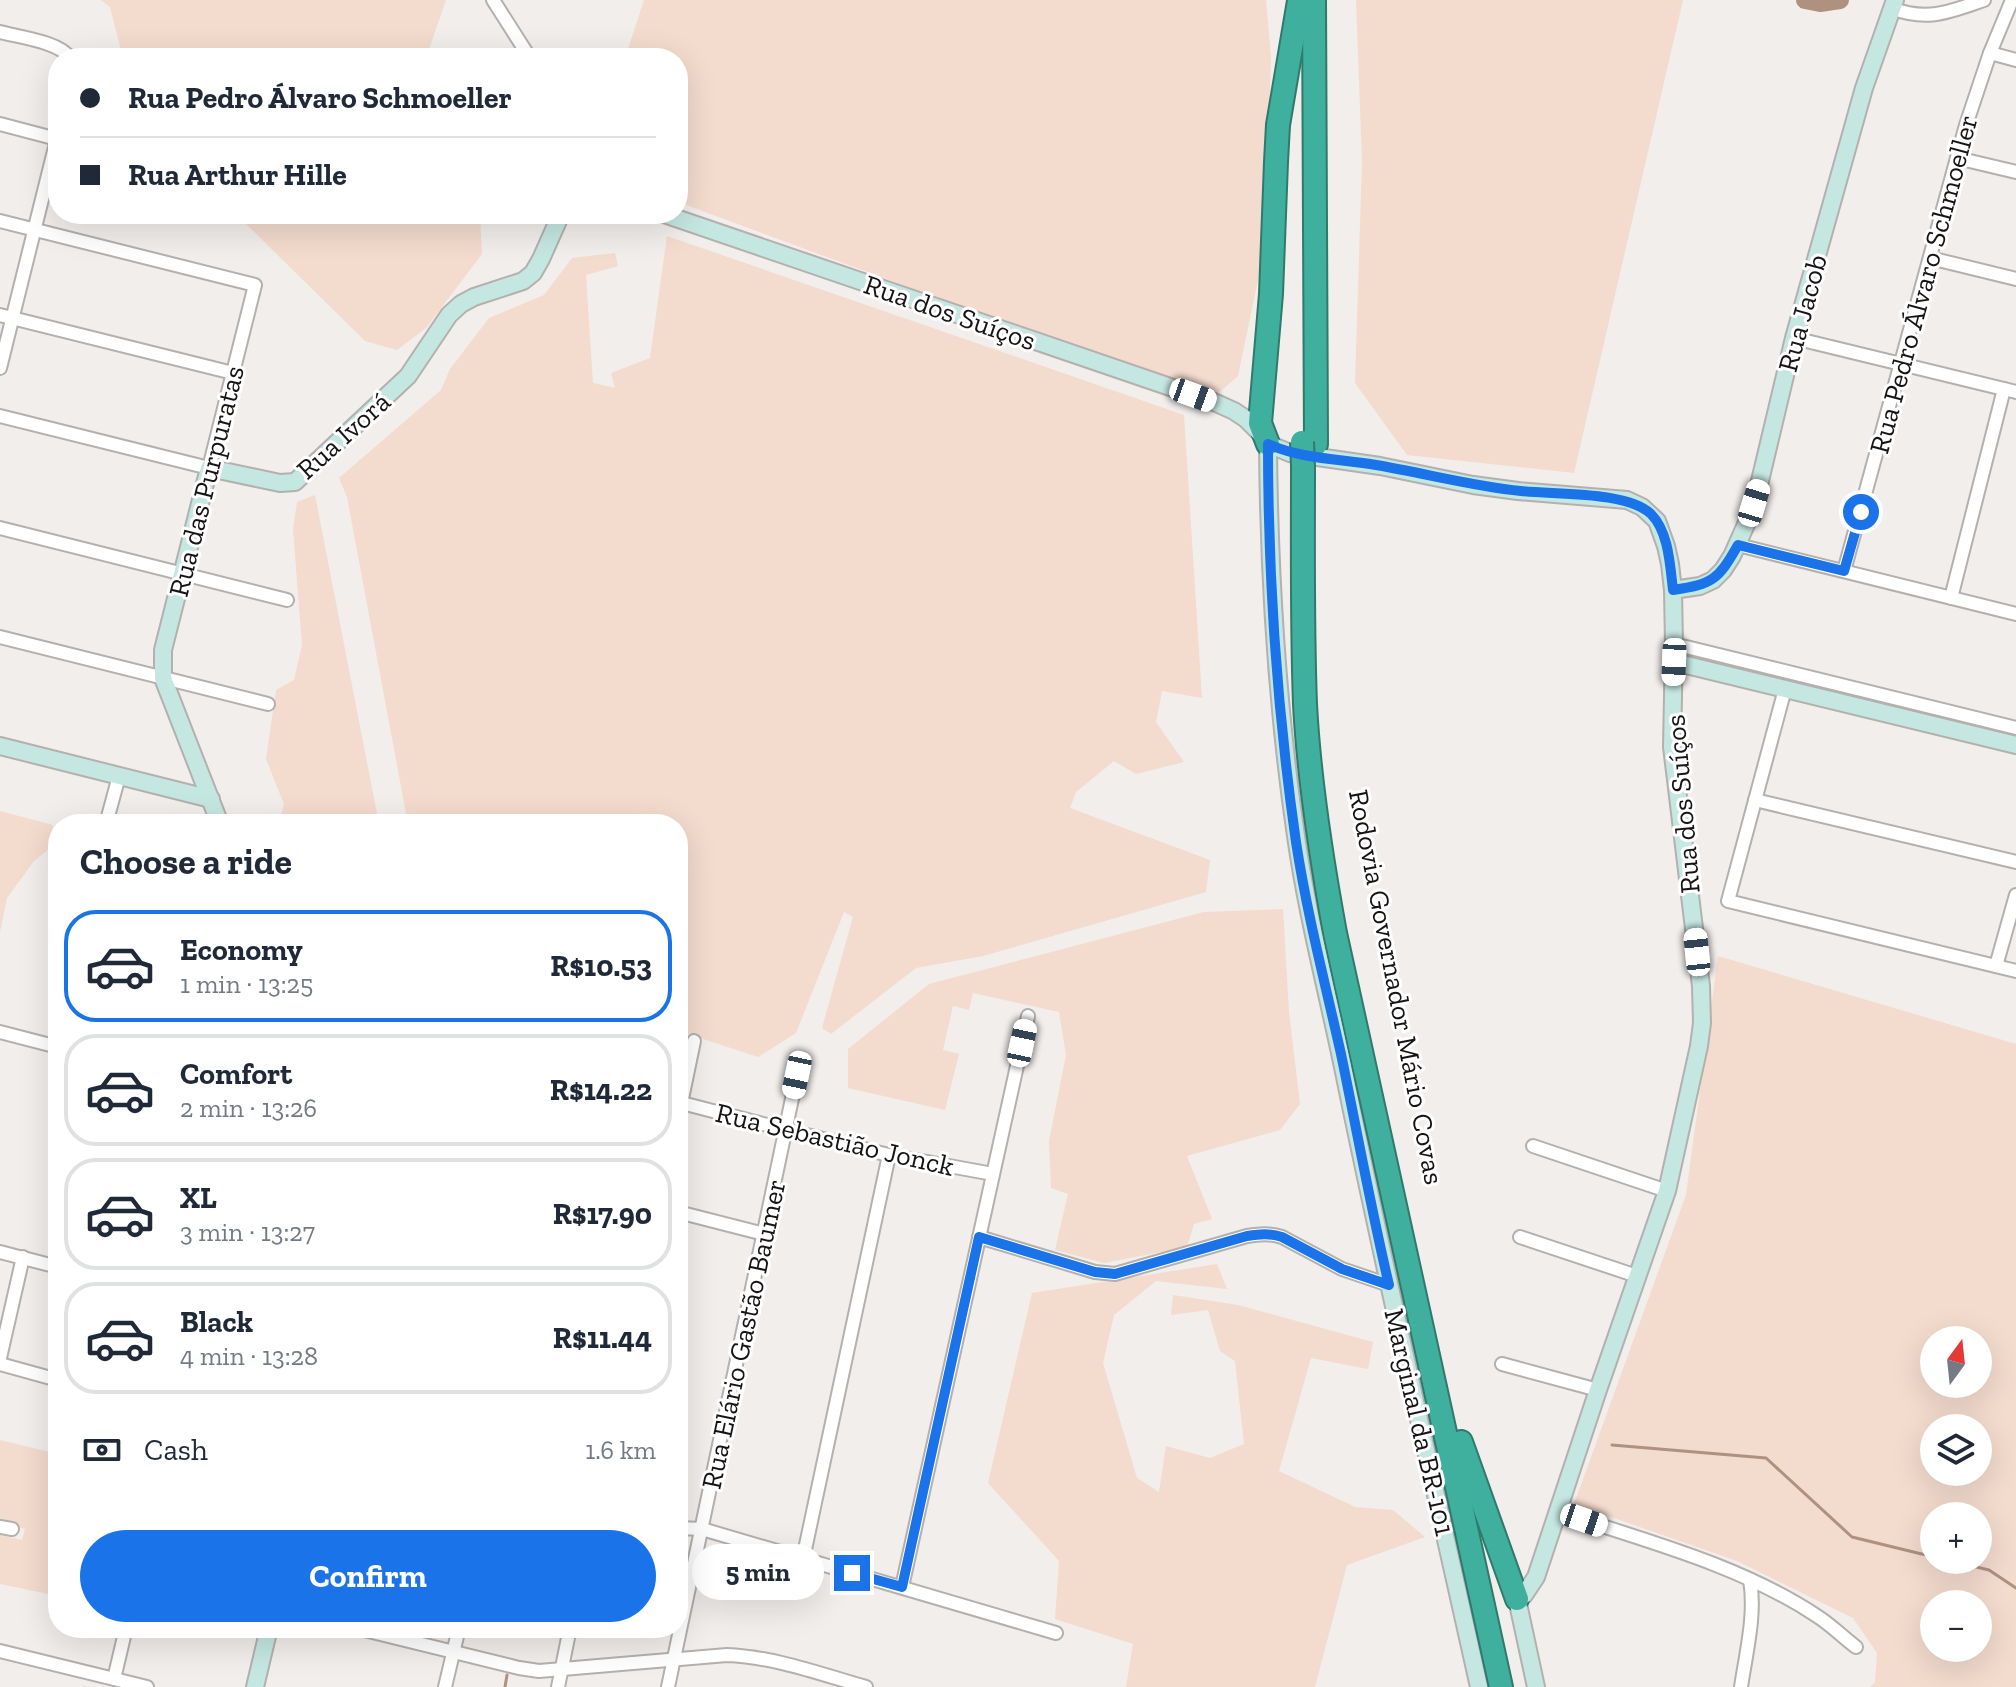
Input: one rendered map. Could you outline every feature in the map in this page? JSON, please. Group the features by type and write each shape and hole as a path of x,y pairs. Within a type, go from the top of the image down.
{"highway":[{"name":"Rodovia Governador Mário Covas","path":"1299,0 1309,443"},
{"path":"1268,444 1260,423 1271,294 1278,125 1299,0"},
{"name":"Rodovia Governador Mário Covas","path":"1314,0 1305,704 1312,786 1335,933 1501,1687"},
{"name":"Rodovia Governador Mário Covas","path":"1309,467 1320,709 1334,848 1516,1687"},
{"path":"1461,1442 1517,1599"}],"street":[{"path":"493,0 524,48"},
{"path":"1893,4 1913,16 1923,16 1984,0"},
{"name":"Rua Pedro Álvaro Schmoeller","path":"1844,571 1957,158 1990,53 2012,0"},
{"name":"Rua Jacob","path":"1673,590 1700,586 1713,580 1738,545 1759,485 1794,338 1864,88 1893,4"},
{"path":"0,32 60,48"},
{"path":"1990,53 2016,60"},
{"path":"0,124 48,135"},
{"path":"1957,158 2016,172"},
{"path":"0,368 6,317 35,230 48,177"},
{"path":"0,221 35,230"},
{"name":"Rua dos Suíços","path":"688,222 1234,411 1253,425 1268,444 1290,453 1380,466 1473,485 1636,503 1652,515 1662,531 1673,590 1672,747 1703,1003 1699,1046 1667,1191 1536,1577 1524,1595 1517,1599"},
{"name":"Rua Ivorá","path":"0,416 209,468 280,483 295,482 408,376 449,315 461,304 523,281 533,273 557,224"},
{"name":"Rua das Purpuratas","path":"35,230 255,285 163,650 163,678"},
{"path":"1930,258 2016,279"},
{"path":"6,317 233,373"},
{"path":"1794,338 2010,391 1951,598"},
{"path":"1234,411 1261,401"},
{"name":"Marginal da BR-101","path":"1268,444 1273,612 1296,838 1314,940 1479,1687"},
{"path":"0,528 287,600"},
{"path":"1738,545 2016,614"},
{"path":"0,637 268,704"},
{"path":"1674,644 2016,728"},
{"path":"1674,662 2016,743"},
{"path":"163,678 216,814"},
{"path":"1785,689 1728,901 2016,971"},
{"path":"0,746 211,799"},
{"path":"109,814 119,776"},
{"path":"1755,800 2016,862"},
{"path":"1996,966 2016,895"},
{"path":"902,1587 1028,1016"},
{"path":"0,1032 48,1044"},
{"path":"688,1067 694,1041"},
{"name":"Rua Elário Gastão Baumer","path":"688,1594 797,1075"},
{"name":"Rua Sebastião Jonck","path":"688,1104 889,1155 993,1174"},
{"path":"1533,1146 1667,1191"},
{"path":"803,1559 889,1155"},
{"path":"688,1215 764,1234"},
{"path":"979,1237 1095,1272 1115,1274 1247,1236 1272,1234 1342,1269 1389,1285"},
{"path":"1520,1237 1637,1276"},
{"path":"0,1252 48,1264"},
{"path":"1,1353 23,1257"},
{"path":"0,1364 48,1377"},
{"path":"1502,1364 1598,1390"},
{"path":"1559,1512 1685,1554 1750,1580 1814,1614 1856,1647"},
{"path":"688,1528 702,1529 1056,1633"},
{"path":"1741,1687 1752,1611 1750,1580"},
{"path":"1517,1599 1536,1687"},
{"path":"114,1679 124,1638"},
{"path":"255,1687 267,1638"},
{"path":"396,1638 529,1670 562,1670 727,1655 782,1663 866,1687"},
{"path":"445,1687 456,1638"},
{"path":"558,1687 568,1638"},
{"name":"Rua Elário Gastão Baumer","path":"668,1687 679,1638"},
{"path":"0,1651 147,1687"}],"shaded area":[{"path":"101,0 446,0 429,48 120,48 110,7"},
{"path":"644,0 1266,0 1271,58 1264,251 1238,376 1215,396 688,206 688,48 628,48"},
{"path":"1356,0 1683,0 1574,473 1407,455 1355,383 1362,162"},
{"path":"246,224 480,224 482,254 426,328 397,350 365,341"},
{"path":"667,236 1184,415 1202,698 1162,691 1156,722 1184,762 1136,774 1114,761 1076,792 1070,808 1210,860 1206,892 983,956 916,968 831,1034 822,1028 853,917 844,912 796,1033 758,1057 688,1034 688,814 406,814 347,497 339,478 441,390 450,369 489,318 544,295 572,258 615,253 618,266 586,275 593,383 615,388 611,373 650,358"},
{"path":"315,495 377,814 282,814 284,804 266,759 276,690 294,680 302,645 293,529 297,502"},
{"path":"0,811 48,824 48,850 34,861 7,898 0,932"},
{"path":"1283,909 1289,1012 1300,1104 1280,1130 1187,1156 1212,1219 1194,1224 1187,1247 1104,1263 1055,1250 1068,1194 1051,1188 1049,1141 1066,1055 1059,1012 973,993 969,1010 953,1006 943,1050 959,1054 945,1110 848,1088 848,1049 929,984 1204,912"},
{"path":"1718,956 2016,1044 2016,1687 1870,1687 1875,1682 1877,1653 1853,1618 1737,1561 1574,1504 1686,1195"},
{"path":"1217,1264 1227,1289 1156,1281 1114,1315 1103,1363 1137,1478 1159,1492 1166,1446 1210,1458 1244,1444 1235,1361 1220,1351 1208,1310 1171,1315 1173,1295 1238,1305 1373,1342 1368,1369 1311,1358 1279,1471 1355,1507 1393,1510 1425,1537 1347,1565 1315,1687 1126,1687 1133,1644 1055,1619 1059,1561 988,1483 1032,1293"},
{"path":"0,1440 48,1452 48,1594 0,1584 0,1535 22,1540 25,1529 0,1522"}],"waterway":[{"path":"1805,0 1820,3 1840,0"},
{"path":"1612,1445 1766,1458 1852,1537 1920,1554"},
{"path":"1992,1572 2016,1588"},
{"path":"505,1687 507,1675"}],"route":[{"path":"852,1573 902,1587 979,1237 1095,1272 1115,1274 1247,1236 1272,1234 1342,1269 1389,1285 1314,940 1291,805 1273,612 1268,444 1290,453 1380,466 1473,485 1636,503 1652,515 1662,531 1673,590 1700,586 1713,580 1738,545 1844,571 1861,512"}]}
